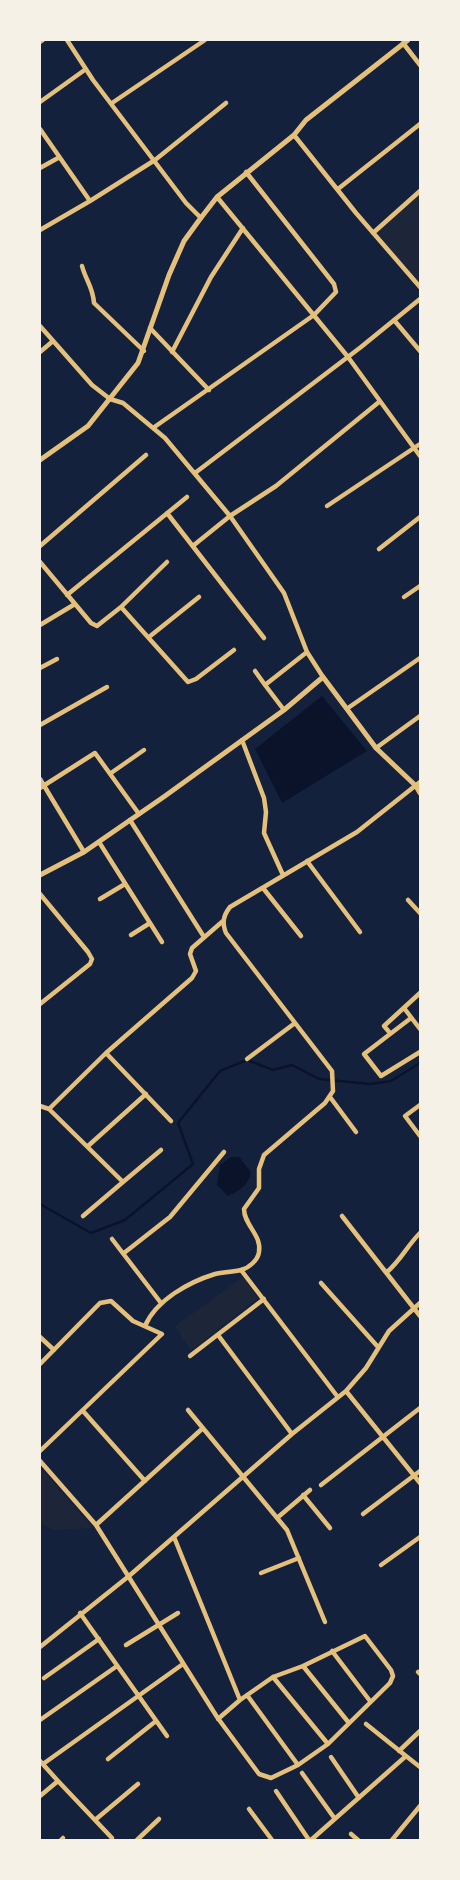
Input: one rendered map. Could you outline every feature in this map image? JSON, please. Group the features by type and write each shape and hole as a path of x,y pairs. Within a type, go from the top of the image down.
{"street":[{"path":"67,40 86,69 186,203 201,218"},
{"path":"112,103 205,40"},
{"path":"40,460 88,426 138,363 184,241 217,197 294,134 306,120 405,42 420,65"},
{"path":"40,102 86,69"},
{"path":"40,230 155,160 226,103"},
{"path":"338,189 420,124"},
{"path":"40,129 58,158 90,201"},
{"path":"294,134 373,233 420,287"},
{"path":"40,168 58,158"},
{"path":"153,428 314,315 333,296 336,287 246,172"},
{"path":"373,233 420,191"},
{"path":"217,197 348,357 420,456"},
{"path":"172,352 211,277 243,228"},
{"path":"82,266 86,279 93,289 94,303 144,351"},
{"path":"195,473 348,357 420,299"},
{"path":"394,320 420,351"},
{"path":"40,326 92,385 110,398 123,403 153,428 195,473 230,516 284,593 308,652 323,676 376,748 418,784 420,793"},
{"path":"150,328 209,390"},
{"path":"40,352 54,341"},
{"path":"194,545 230,516 276,486 379,402"},
{"path":"328,506 420,444"},
{"path":"40,546 146,455"},
{"path":"67,595 186,498"},
{"path":"167,514 194,545 264,638"},
{"path":"379,549 420,517"},
{"path":"40,562 91,623 97,626 121,607 167,562"},
{"path":"404,597 420,586"},
{"path":"149,637 199,597"},
{"path":"40,625 75,604"},
{"path":"121,607 188,682 196,679 234,650"},
{"path":"265,685 308,652"},
{"path":"348,708 420,658"},
{"path":"40,668 57,659"},
{"path":"255,671 284,710"},
{"path":"40,875 84,852 139,814 284,710 323,676"},
{"path":"40,725 107,687"},
{"path":"376,748 420,716"},
{"path":"242,740 264,798 266,812 264,833 283,875"},
{"path":"111,773 144,750"},
{"path":"42,787 92,753 98,755 139,814"},
{"path":"40,778 42,787 84,852"},
{"path":"49,1109 106,1053 192,978 196,971 191,951 193,945 223,922 230,907 357,832 418,784"},
{"path":"130,820 204,937"},
{"path":"99,842 162,942"},
{"path":"307,861 360,932"},
{"path":"100,899 125,884"},
{"path":"262,888 301,936"},
{"path":"40,894 92,959 90,964 40,1004"},
{"path":"408,900 420,913"},
{"path":"145,1326 148,1318 161,1303 195,1282 230,1270 241,1270 256,1260 260,1251 258,1239 246,1219 244,1209 258,1188 259,1169 264,1155 330,1097 334,1084 332,1071 226,933 223,922"},
{"path":"132,935 150,923"},
{"path":"390,1033 384,1026 420,994"},
{"path":"404,1008 420,1029"},
{"path":"411,1018 364,1054 380,1076 420,1052"},
{"path":"247,1059 295,1023"},
{"path":"106,1053 171,1121"},
{"path":"88,1146 146,1094"},
{"path":"330,1097 356,1132"},
{"path":"40,1106 49,1109 123,1182"},
{"path":"420,1106 405,1116 420,1136"},
{"path":"83,1216 161,1150"},
{"path":"124,1253 170,1217 224,1152"},
{"path":"342,1216 420,1316"},
{"path":"386,1270 400,1261 408,1245 420,1233"},
{"path":"112,1239 161,1303"},
{"path":"241,1270 337,1396"},
{"path":"322,1283 378,1347"},
{"path":"190,1356 264,1299"},
{"path":"40,1364 100,1303 111,1301 133,1321 162,1334 40,1451"},
{"path":"40,1647 80,1613 129,1576 292,1434 337,1396 346,1391 366,1368 389,1331 420,1303"},
{"path":"218,1335 292,1434"},
{"path":"40,1336 54,1350"},
{"path":"346,1391 420,1483"},
{"path":"321,1485 420,1408"},
{"path":"188,1410 288,1532 325,1622"},
{"path":"83,1411 145,1481"},
{"path":"96,1525 203,1428"},
{"path":"40,1461 96,1525 217,1718 259,1774 272,1778 298,1765 328,1744 390,1683 393,1676 391,1670 368,1639 365,1636 360,1637 303,1666 273,1677 217,1718"},
{"path":"363,1514 420,1471"},
{"path":"277,1518 310,1490"},
{"path":"303,1495 330,1528"},
{"path":"174,1537 240,1700"},
{"path":"380,1565 420,1537"},
{"path":"261,1573 298,1558"},
{"path":"80,1613 167,1736"},
{"path":"126,1645 178,1613"},
{"path":"44,1678 99,1639"},
{"path":"332,1651 370,1701"},
{"path":"112,1838 41,1763 183,1664"},
{"path":"40,1720 117,1666"},
{"path":"303,1666 349,1723"},
{"path":"273,1677 328,1744"},
{"path":"246,1695 298,1765"},
{"path":"108,1759 156,1720"},
{"path":"366,1724 420,1766"},
{"path":"399,1751 420,1731"},
{"path":"276,1791 310,1840 406,1756"},
{"path":"331,1757 359,1798"},
{"path":"302,1773 335,1820"},
{"path":"40,1796 58,1780"},
{"path":"95,1820 138,1784"},
{"path":"392,1840 420,1806"},
{"path":"249,1809 272,1840"},
{"path":"137,1840 159,1819"},
{"path":"351,1834 358,1840"}],"shaded area":[{"path":"420,193 420,286 374,233"},
{"path":"322,696 367,751 282,803 255,749"},
{"path":"231,1157 239,1157 251,1172 248,1181 243,1187 228,1196 217,1185 220,1165"},
{"path":"243,1277 258,1298 191,1351 175,1326"},
{"path":"40,1467 93,1528 53,1530 40,1523"}],"waterway":[{"path":"40,1204 91,1233 125,1220 193,1164 178,1123 220,1071 247,1060 273,1070 292,1065 319,1079 370,1084 391,1081 420,1063"}]}
